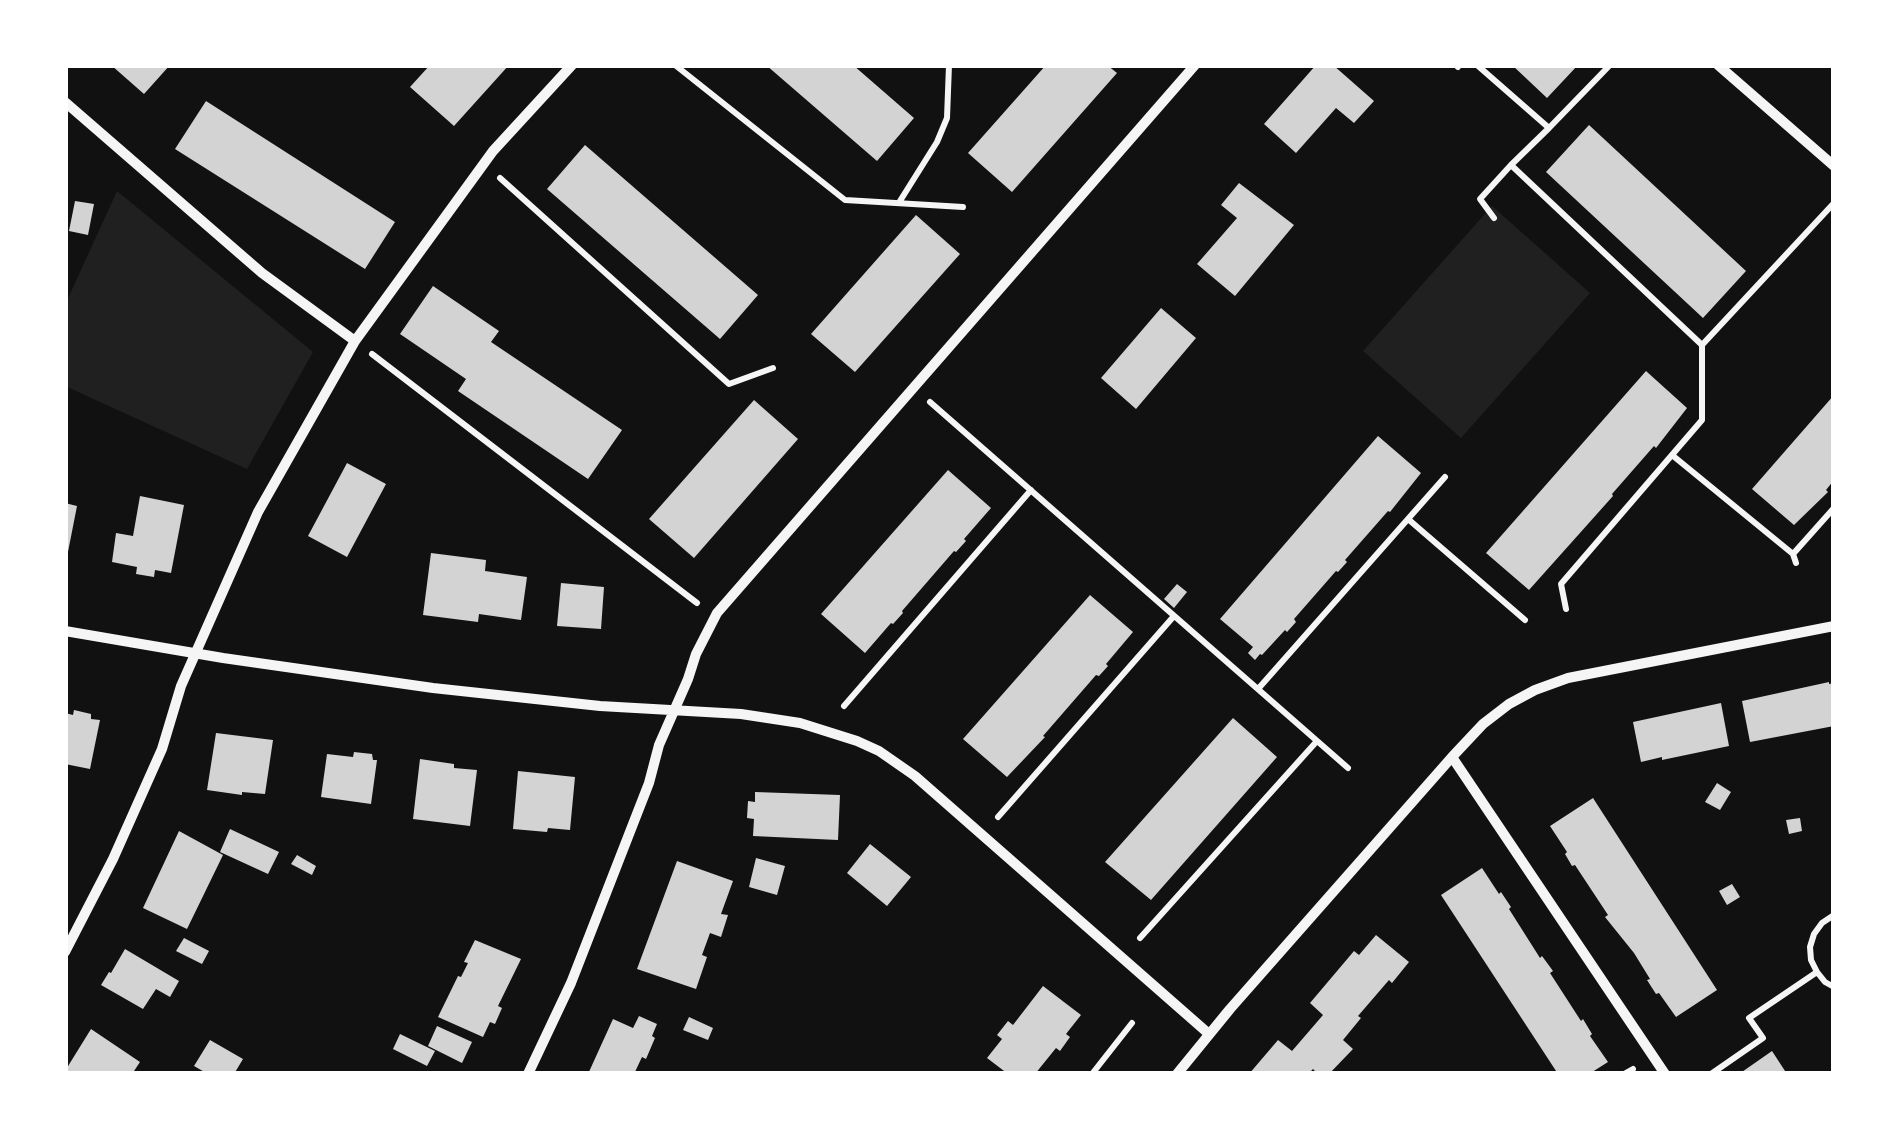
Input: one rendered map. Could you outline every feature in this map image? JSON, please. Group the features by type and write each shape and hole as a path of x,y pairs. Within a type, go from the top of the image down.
{"street":[{"path":"65,952 113,860 162,750 181,686 258,512 354,341 493,151 572,65"},
{"path":"528,1074 585,948 659,745 708,628 732,593 1195,65"},
{"path":"1718,65 1834,166"},
{"path":"65,102 262,273 354,341"},
{"path":"1177,1074 1452,758 1483,724 1509,704 1561,680 1834,626"},
{"path":"65,632 433,688 600,706 740,714 800,723 858,741 915,776 1209,1034"},
{"path":"1452,758 1665,1074"}],"path":[{"path":"675,65 845,200 963,206"},
{"path":"900,202 937,142 946,118 948,65"},
{"path":"1476,65 1548,128"},
{"path":"1494,218 1480,199 1610,65"},
{"path":"1511,165 1702,345"},
{"path":"499,178 729,384 772,368"},
{"path":"1566,609 1561,584 1702,420 1702,345 1834,202"},
{"path":"371,353 697,604"},
{"path":"930,402 1348,768"},
{"path":"1672,454 1794,554 1796,563"},
{"path":"1258,689 1445,477"},
{"path":"844,706 1030,490"},
{"path":"1794,554 1834,508"},
{"path":"1408,518 1525,620"},
{"path":"998,817 1174,616"},
{"path":"1140,938 1316,741"},
{"path":"1834,915 1822,923 1810,947 1817,972 1834,986"},
{"path":"1710,1074 1763,1038 1749,1018 1817,972"},
{"path":"1092,1074 1132,1023"},
{"path":"1624,1074 1633,1069"}],"shaded area":[{"path":"117,191 313,352 247,469 65,386 65,305"},
{"path":"1492,206 1590,293 1461,438 1363,351"}],"building":[{"path":"111,65 170,65 144,94"},
{"path":"430,65 509,65 454,126 410,87"},
{"path":"766,65 853,65 914,118 877,161"},
{"path":"1046,65 1107,65 1117,73 1012,192 968,153"},
{"path":"1316,65 1333,65 1374,101 1354,123 1336,108 1296,153 1264,124"},
{"path":"1512,65 1578,65 1547,98"},
{"path":"206,101 395,222 365,269 175,149"},
{"path":"1589,125 1746,271 1703,318 1546,172"},
{"path":"585,145 758,295 720,339 547,189"},
{"path":"1239,183 1294,225 1235,296 1197,264 1237,218 1221,205"},
{"path":"75,201 94,204 88,235 69,231"},
{"path":"916,215 960,254 855,372 811,334"},
{"path":"433,286 499,331 491,342 622,430 588,479 458,391 466,379 400,334"},
{"path":"1161,308 1196,338 1136,409 1101,378"},
{"path":"1646,371 1687,408 1529,590 1486,553"},
{"path":"1834,395 1834,480 1828,492 1794,525 1752,489"},
{"path":"754,400 798,439 694,558 649,519"},
{"path":"1378,436 1421,473 1294,619 1296,622 1255,660 1248,653 1253,647 1220,619"},
{"path":"347,463 386,484 347,557 308,536"},
{"path":"948,470 991,508 865,653 821,614"},
{"path":"140,496 184,505 171,573 155,570 154,577 136,574 137,567 112,562 116,533 133,536"},
{"path":"65,503 77,506 67,557 65,557"},
{"path":"431,553 486,560 485,571 527,577 521,620 479,614 478,622 423,615"},
{"path":"561,583 604,587 601,629 557,626"},
{"path":"1177,584 1187,592 1174,608 1164,599"},
{"path":"1090,595 1133,632 1108,666 1007,777 963,739"},
{"path":"1834,683 1834,726 1750,742 1742,701"},
{"path":"1721,703 1729,746 1641,762 1633,722"},
{"path":"74,710 100,720 90,769 65,764 65,713 73,715"},
{"path":"1233,718 1277,757 1151,900 1105,862"},
{"path":"216,733 273,740 265,794 207,790"},
{"path":"354,752 372,754 373,760 377,760 371,804 321,797 327,754 353,757"},
{"path":"420,759 477,770 470,826 413,819"},
{"path":"518,771 575,777 570,830 513,829"},
{"path":"1717,783 1731,792 1720,810 1705,802"},
{"path":"755,792 840,795 838,840 753,836 754,819 747,818 748,801 755,802"},
{"path":"1593,798 1717,990 1676,1017 1605,917 1608,915 1575,865 1572,866 1550,826"},
{"path":"1800,818 1802,831 1789,834 1786,820"},
{"path":"230,829 279,852 268,874 220,852"},
{"path":"179,831 223,855 187,929 143,908"},
{"path":"870,844 911,877 887,906 847,873"},
{"path":"297,855 316,866 312,875 291,864"},
{"path":"756,858 785,866 777,895 749,887"},
{"path":"677,861 733,881 721,914 728,915 721,937 710,933 696,989 637,969"},
{"path":"1482,868 1511,907 1540,958 1553,971 1550,973 1608,1062 1589,1074 1558,1074 1441,895"},
{"path":"1732,884 1740,897 1727,905 1719,891"},
{"path":"1376,935 1409,962 1358,1016 1361,1018 1343,1040 1353,1049 1329,1074 1318,1074 1313,1069 1308,1074 1249,1074 1278,1040 1292,1051 1323,1015 1310,1003 1354,951 1359,955"},
{"path":"184,938 209,951 202,964 176,951"},
{"path":"475,940 521,959 498,1006 502,1008 495,1024 490,1022 483,1037 438,1017 468,963 464,962"},
{"path":"125,949 179,981 170,997 156,989 143,1009 101,985"},
{"path":"1043,986 1081,1015 1066,1034 1070,1037 1060,1051 1056,1048 1035,1074 1008,1074 987,1058 1002,1039 997,1035 1008,1021 1013,1025"},
{"path":"639,1016 657,1024 646,1059 642,1057 634,1074 588,1074 613,1019 633,1028"},
{"path":"689,1017 713,1028 708,1040 683,1030"},
{"path":"437,1026 472,1042 462,1063 428,1046"},
{"path":"91,1029 140,1062 132,1074 65,1071"},
{"path":"400,1034 435,1051 427,1066 393,1049"},
{"path":"210,1040 243,1059 234,1074 208,1074 194,1066"},
{"path":"1772,1051 1787,1074 1739,1074"}]}
